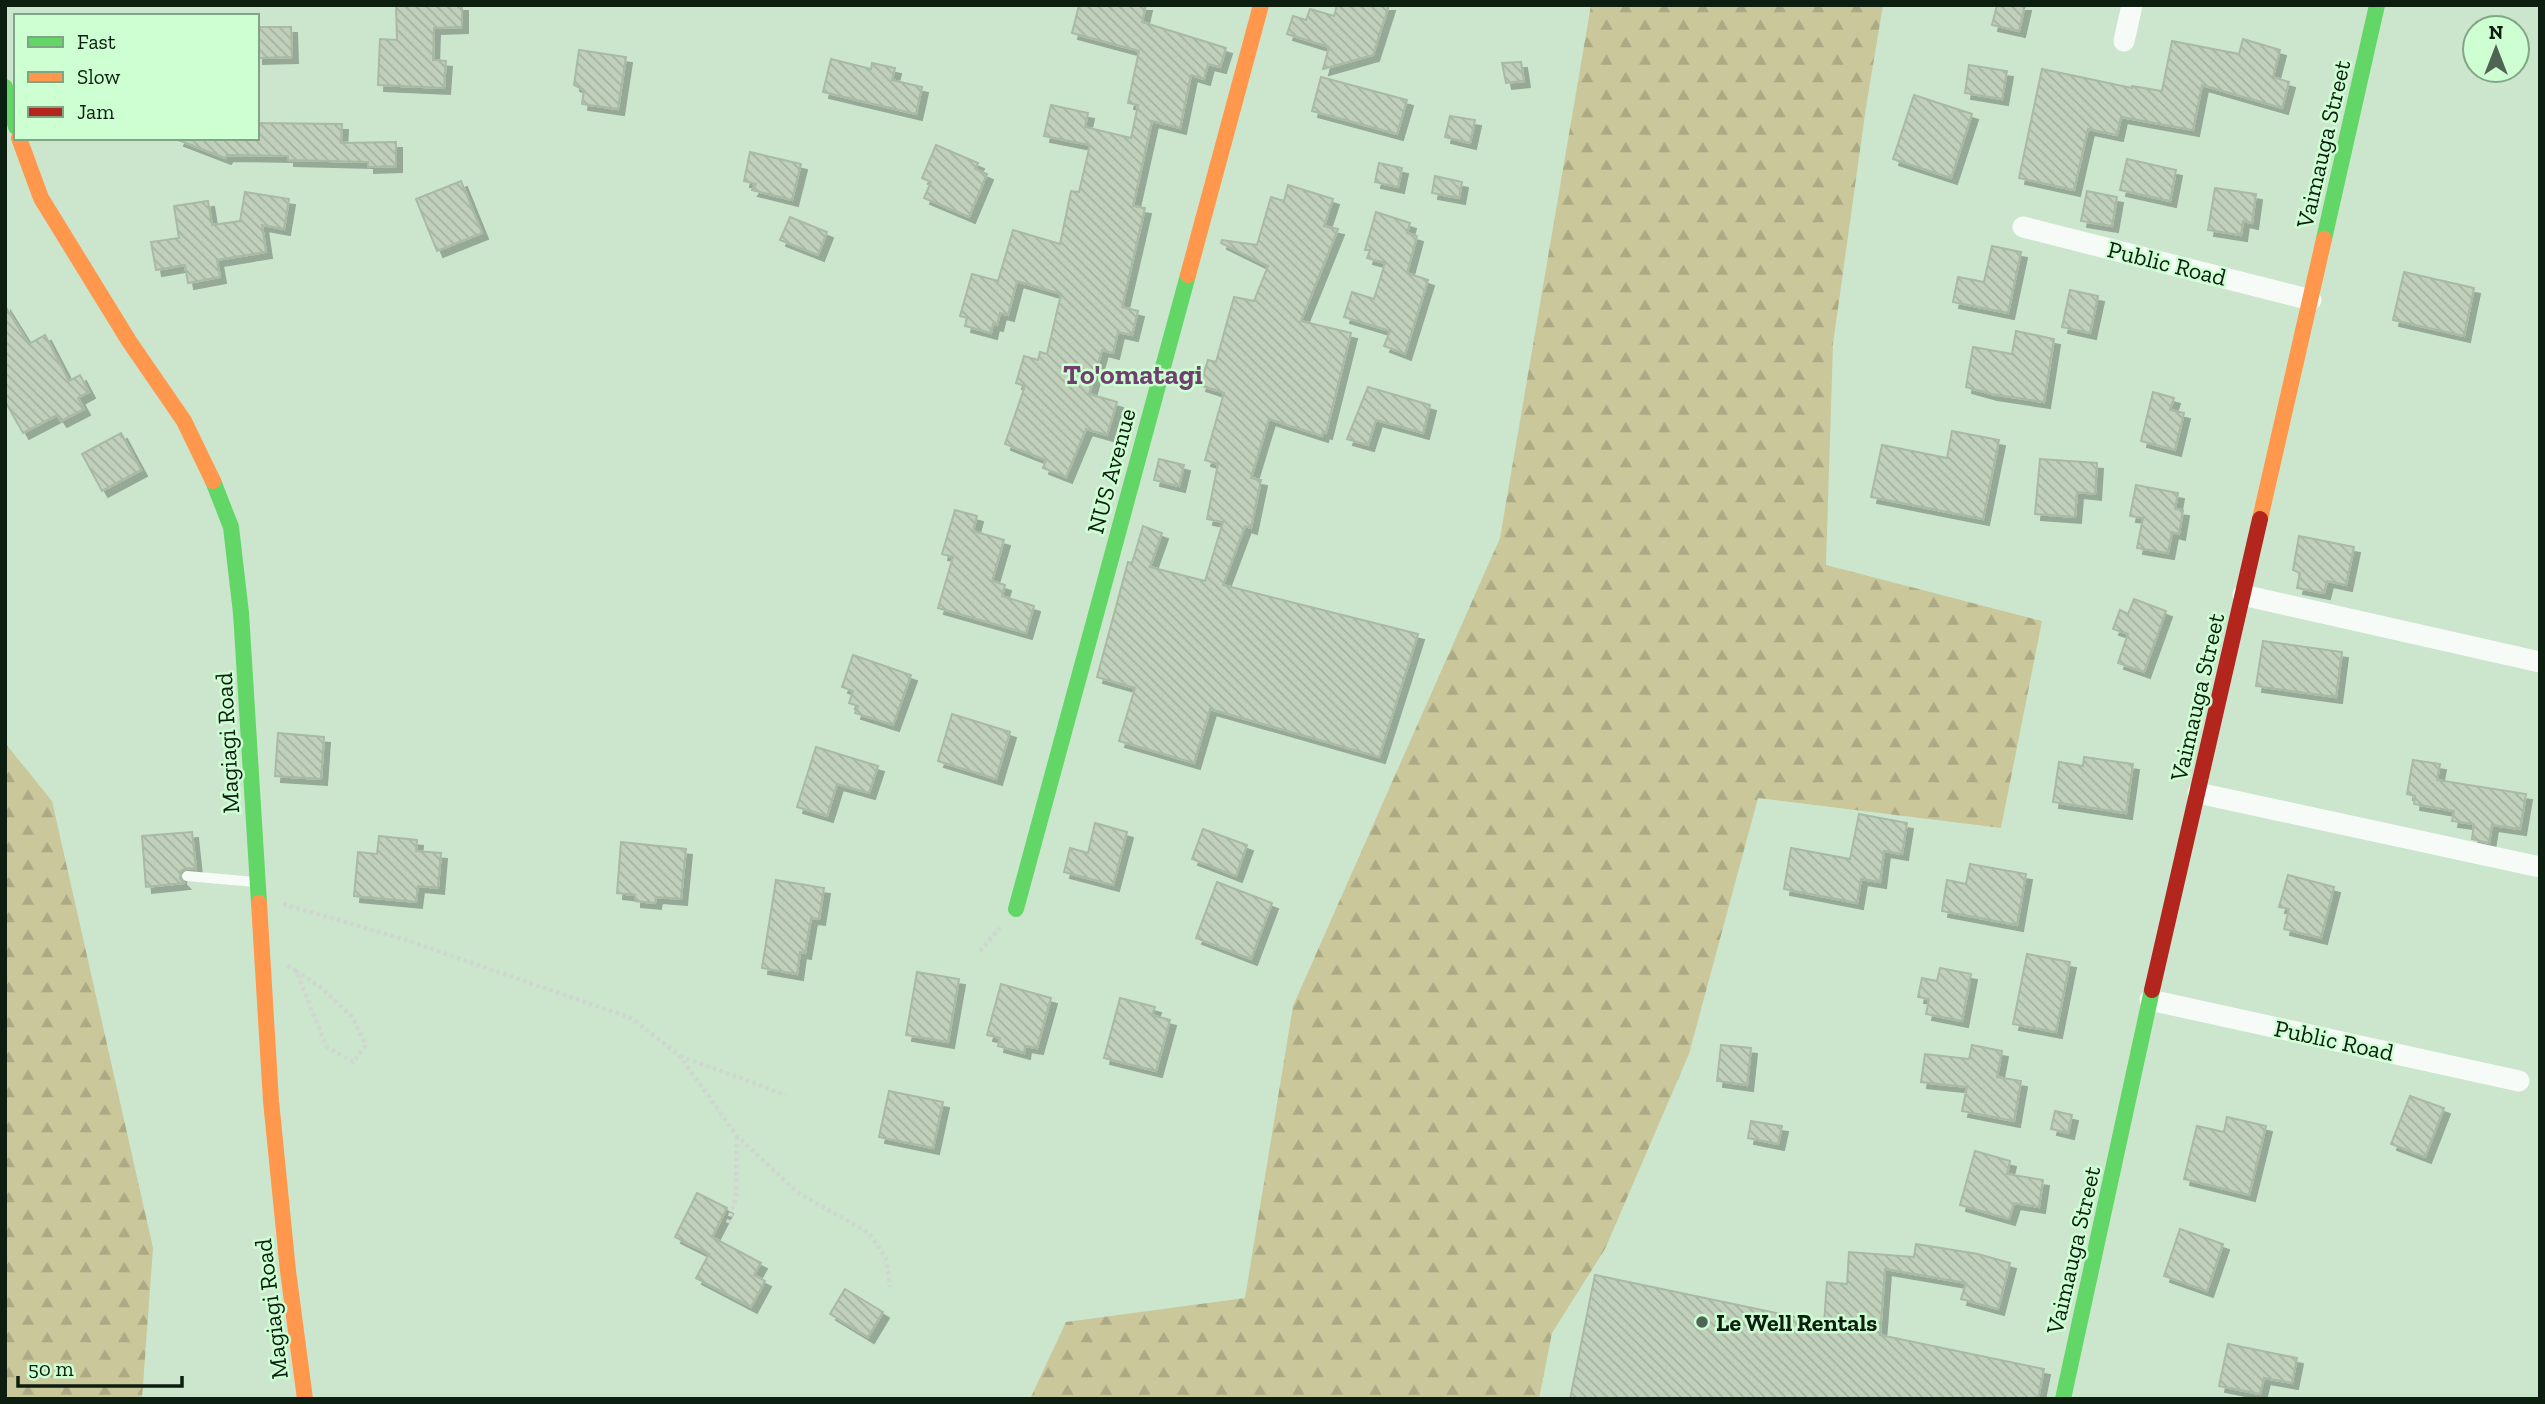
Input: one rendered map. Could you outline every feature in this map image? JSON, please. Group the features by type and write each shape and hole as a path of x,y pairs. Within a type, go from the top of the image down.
{"street":[{"name":"NUS Avenue","path":"1016,909 1261,5"},
{"path":"2124,41 2133,5"},
{"name":"Vaimauga Street","path":"2063,1399 2150,1000 2377,5"},
{"path":"5,87 14,120"},
{"name":"Magiagi Road","path":"20,140 41,198 129,341 184,421 218,491 231,527 241,613 271,1101 304,1399"},
{"name":"Public Road","path":"2023,227 2311,300"},
{"path":"2243,595 2540,662"},
{"path":"2198,793 2540,867"},
{"name":"Public Road","path":"2150,1000 2519,1081"}],"lane":[{"path":"187,876 258,890"}],"path":[{"path":"258,890 631,1018 679,1055 737,1136 797,1192 869,1233 886,1258 890,1287"},
{"path":"262,952 296,971 323,989 352,1017 366,1045 354,1062 326,1046 296,971"},
{"path":"679,1055 786,1095"},
{"path":"728,1223 736,1197 737,1136"}],"green space":[{"path":"1591,5 1883,5 1833,344 1826,565 2042,621 2001,828 1758,798 1689,1054 1605,1249 1552,1333 1539,1399 1030,1399 1066,1322 1245,1298 1293,1006 1500,538"},
{"path":"5,743 52,801 153,1248 142,1399 5,1399"}],"building":[{"path":"396,5 462,5 462,27 434,28 433,60 446,61 444,88 378,85 380,39 397,40"},
{"path":"1079,5 1146,5 1142,22 1226,48 1220,67 1208,64 1204,79 1191,75 1180,128 1152,121 1133,206 1145,208 1122,307 1138,311 1132,335 1118,332 1113,353 1102,350 1089,394 1117,402 1107,435 1086,429 1066,477 1043,468 1046,460 1005,444 1025,386 1016,383 1024,356 1038,360 1040,352 1047,354 1061,294 1017,281 1008,315 1000,313 997,325 993,324 991,333 965,326 967,318 960,316 972,274 998,281 1013,230 1060,244 1071,191 1079,192 1090,145 1044,136 1051,105 1088,113 1085,127 1131,138 1138,105 1128,103 1139,51 1072,33"},
{"path":"1337,5 1389,5 1373,55 1323,69 1329,47 1287,34 1293,16 1306,20 1310,9 1334,16"},
{"path":"1997,5 2025,5 2019,31 1992,25"},
{"path":"259,27 291,27 292,57 259,58"},
{"path":"2243,39 2280,50 2273,77 2289,82 2282,108 2202,85 2193,130 2121,117 2117,135 2088,129 2074,190 2019,178 2042,69 2132,88 2162,91 2172,41 2239,54"},
{"path":"579,50 626,57 618,109 582,104 584,90 574,85"},
{"path":"831,59 871,69 872,63 895,68 892,80 922,87 916,114 823,92"},
{"path":"1521,62 1524,81 1506,83 1502,63"},
{"path":"1969,65 2007,71 2002,99 1965,93"},
{"path":"1321,77 1407,100 1397,134 1312,111"},
{"path":"1914,95 1972,114 1951,178 1893,159"},
{"path":"1450,116 1475,120 1470,143 1445,137"},
{"path":"259,123 342,124 341,143 396,142 396,166 368,167 368,162 288,160 288,156 227,155 225,158 178,140 259,140"},
{"path":"936,145 978,163 975,169 987,174 969,217 924,198 931,182 922,178"},
{"path":"750,152 801,164 792,200 752,190 756,184 744,181"},
{"path":"2127,159 2176,170 2170,201 2120,190"},
{"path":"1379,163 1402,168 1398,187 1375,182"},
{"path":"1435,176 1462,182 1459,198 1432,193"},
{"path":"461,181 482,233 437,251 416,199"},
{"path":"1288,185 1333,199 1324,226 1338,229 1301,321 1351,333 1326,433 1323,432 1322,436 1269,419 1251,478 1261,480 1251,528 1245,526 1223,585 1418,634 1379,757 1210,709 1194,763 1119,741 1135,688 1097,677 1128,562 1132,563 1143,526 1162,533 1150,567 1205,581 1223,522 1207,519 1218,464 1205,460 1224,393 1200,385 1208,360 1216,362 1234,297 1254,301 1268,266 1221,243 1222,240 1257,245 1271,197 1284,201"},
{"path":"2215,188 2256,194 2252,223 2243,221 2241,235 2208,230"},
{"path":"2087,191 2117,197 2112,226 2081,221"},
{"path":"245,192 289,199 284,229 262,225 266,252 217,260 220,277 188,283 185,265 156,270 151,242 179,238 174,206 208,201 212,225 240,221"},
{"path":"1376,212 1410,223 1407,233 1417,236 1407,273 1428,280 1405,354 1384,346 1390,331 1344,317 1352,292 1374,299 1385,263 1367,258 1370,250 1365,250"},
{"path":"790,217 827,232 818,255 780,240"},
{"path":"1992,246 2021,252 2008,313 1953,302 1958,277 1984,282"},
{"path":"2404,272 2474,288 2464,336 2393,320"},
{"path":"2070,290 2098,296 2090,333 2062,327"},
{"path":"5,306 29,344 45,335 69,381 80,375 89,392 78,398 84,409 61,421 57,415 23,433 5,401"},
{"path":"2016,331 2054,339 2044,402 1991,394 1966,387 1973,347 2012,354"},
{"path":"1368,387 1430,405 1423,433 1376,420 1368,445 1347,439"},
{"path":"2153,392 2174,398 2170,410 2184,413 2175,450 2141,441"},
{"path":"1952,431 1999,440 1983,519 1871,497 1882,445 1947,458"},
{"path":"121,433 141,470 102,491 82,454"},
{"path":"1159,459 1184,465 1179,486 1154,480"},
{"path":"2040,459 2097,463 2095,494 2077,492 2075,517 2035,514"},
{"path":"2136,485 2178,493 2175,509 2183,510 2179,534 2172,532 2168,553 2137,548 2143,518 2130,516"},
{"path":"955,510 977,516 973,531 1004,540 992,581 1005,585 1002,596 1034,606 1026,633 938,608 953,557 942,554"},
{"path":"2299,536 2354,547 2346,585 2327,581 2324,593 2297,588 2300,573 2293,570"},
{"path":"2134,599 2166,611 2144,672 2118,663 2128,634 2113,629 2120,610 2128,614"},
{"path":"2263,641 2342,652 2336,697 2256,686"},
{"path":"853,655 911,675 893,725 855,713 858,706 849,703 853,691 842,687"},
{"path":"952,714 1010,732 996,779 938,761"},
{"path":"278,733 324,737 321,779 275,776"},
{"path":"816,747 878,766 869,793 837,784 827,816 797,807"},
{"path":"2084,757 2133,764 2126,813 2053,802 2059,762 2083,766"},
{"path":"2413,760 2440,764 2437,780 2526,794 2520,829 2492,825 2489,843 2472,839 2474,824 2452,821 2454,811 2414,804 2415,796 2407,794"},
{"path":"1859,814 1907,823 1902,854 1884,851 1880,882 1861,879 1857,903 1784,889 1791,848 1850,859"},
{"path":"1095,823 1127,832 1113,885 1064,872 1070,848 1088,853"},
{"path":"1203,829 1247,845 1236,876 1192,859"},
{"path":"192,832 196,869 187,868 181,871 180,879 184,883 146,887 142,836"},
{"path":"379,836 417,840 416,851 441,853 438,888 418,886 416,902 354,896 358,852 377,854"},
{"path":"621,842 686,849 681,899 656,897 655,903 635,901 635,895 617,893"},
{"path":"1970,864 2026,874 2017,925 1942,911 1947,880 1966,884"},
{"path":"2288,875 2334,887 2321,938 2284,929 2289,909 2279,907"},
{"path":"776,880 824,888 819,919 811,918 805,953 800,952 797,974 762,968"},
{"path":"1217,882 1272,903 1251,959 1196,938"},
{"path":"2027,954 2070,962 2056,1032 2013,1024"},
{"path":"1940,968 1971,974 1962,1021 1926,1014 1929,999 1918,997 1922,978 1937,981"},
{"path":"917,972 959,979 948,1042 906,1035"},
{"path":"1001,984 1051,998 1037,1048 1025,1046 1024,1053 998,1046 1000,1038 987,1035"},
{"path":"1120,998 1155,1007 1152,1015 1170,1020 1156,1071 1104,1058"},
{"path":"1721,1045 1751,1048 1747,1085 1717,1081"},
{"path":"1972,1045 2002,1051 1997,1077 2021,1081 2014,1121 1962,1111 1967,1087 1921,1082 1925,1054 1969,1059"},
{"path":"889,1091 943,1102 933,1148 879,1137"},
{"path":"2410,1096 2444,1108 2425,1157 2391,1144"},
{"path":"2055,1111 2072,1115 2068,1133 2051,1129"},
{"path":"2227,1117 2266,1126 2249,1195 2184,1179 2197,1126 2224,1132"},
{"path":"1751,1121 1782,1126 1778,1144 1748,1138"},
{"path":"1975,1151 2010,1161 2007,1174 2043,1180 2039,1207 2014,1203 2009,1219 1960,1205"},
{"path":"697,1193 727,1208 712,1237 761,1263 754,1275 765,1281 751,1307 696,1278 709,1254 675,1237"},
{"path":"2180,1229 2223,1244 2207,1291 2164,1276"},
{"name":"Le Well Rentals","path":"1916,1244 1978,1254 2010,1263 1998,1309 1961,1299 1966,1283 1885,1269 1880,1335 2044,1369 2038,1399 1570,1399 1595,1275 1824,1323 1827,1282 1847,1284 1849,1252 1914,1257"},
{"path":"845,1289 883,1312 868,1337 830,1314"},
{"path":"2228,1344 2297,1358 2292,1383 2264,1378 2260,1394 2219,1386"}],"traffic: fast":[{"path":"2324,239 2377,5"},
{"path":"5,87 14,120"},
{"path":"1016,909 1188,275"},
{"path":"213,481 231,527 241,613 259,903"},
{"path":"2063,1399 2152,990"}],"traffic: slow":[{"path":"1188,275 1261,5"},
{"path":"20,140 41,198 129,341 184,421 213,481"},
{"path":"2260,519 2324,239"},
{"path":"259,903 271,1101 288,1271 305,1399"}],"traffic: jam":[{"path":"2152,990 2260,519"}],"place":[{"name":"Le Well Rentals","path":"1702,1322"}],"district":[{"name":"To'omatagi","path":"1133,374"}]}
